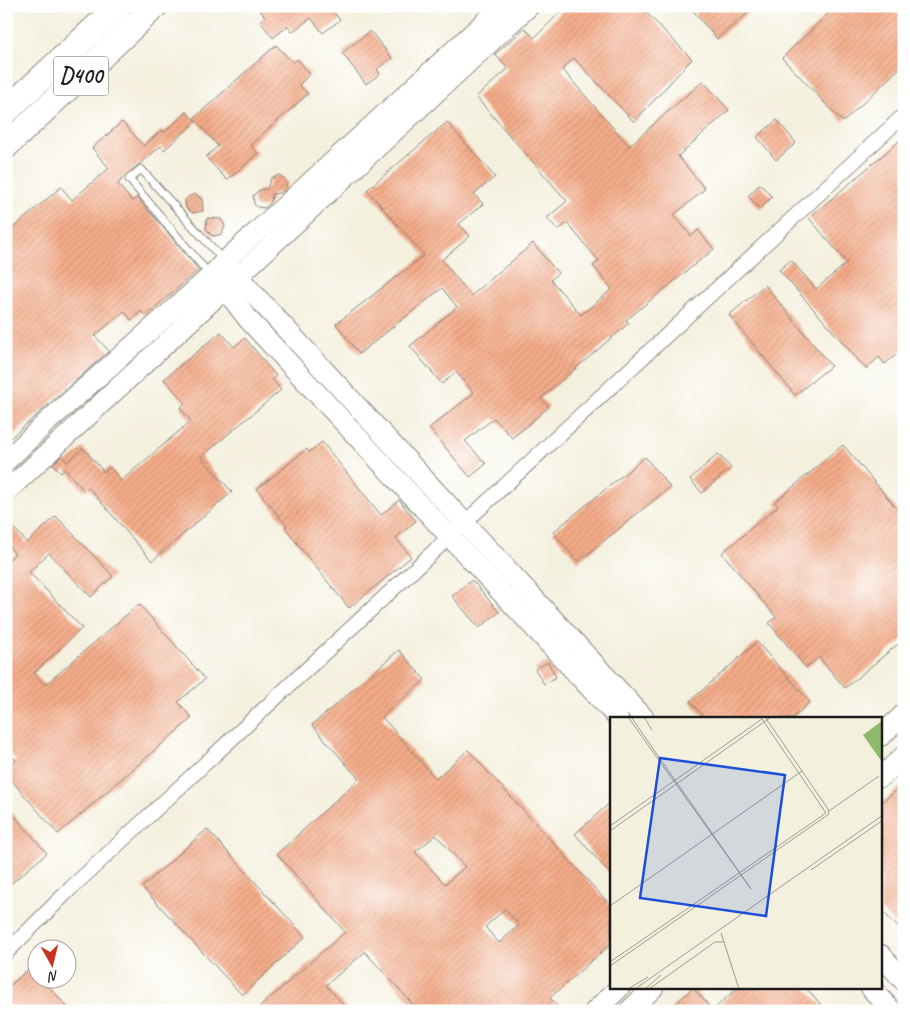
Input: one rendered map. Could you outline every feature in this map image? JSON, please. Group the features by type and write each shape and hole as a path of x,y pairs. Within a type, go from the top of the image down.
{"highway":[{"name":"D400","path":"6,111 119,6"},
{"name":"D400","path":"6,146 155,6"}],"street":[{"path":"6,492 224,276 502,6"},
{"path":"6,461 47,422 224,276 529,6"},
{"path":"6,953 71,888 904,115"},
{"path":"224,276 456,529 617,717"},
{"path":"456,529 643,717"},
{"path":"882,735 904,714"},
{"path":"882,776 904,756"},
{"path":"882,956 904,981"},
{"path":"595,1011 617,990"},
{"path":"629,1011 652,990"},
{"path":"873,990 892,1011"}],"lane":[{"path":"141,169 224,276 129,179 141,169"}],"building":[{"path":"257,6 329,6 340,20 323,33 311,18 292,32 288,26 273,38 260,21 265,17"},
{"path":"567,6 640,6 692,59 634,122 574,58 562,69 629,146 703,81 729,110 678,156 705,189 674,215 691,236 698,230 714,249 626,320 629,323 541,398 549,407 512,438 494,418 465,441 486,464 470,477 429,428 474,393 456,372 442,384 410,346 457,307 442,288 359,354 336,324 424,255 367,190 447,122 495,177 474,194 483,204 459,224 470,236 442,260 471,296 533,243 558,273 551,280 581,315 612,289 593,266 599,261 567,223 558,230 547,218 567,201 476,97 508,69 495,54 525,28 534,38"},
{"path":"689,6 756,6 717,39"},
{"path":"836,6 904,6 904,64 843,122 782,58"},
{"path":"370,31 392,58 377,69 380,74 366,84 342,53"},
{"path":"276,45 293,63 297,59 310,74 299,85 308,94 250,145 258,153 227,180 206,157 218,146 194,118"},
{"path":"187,112 196,122 164,150 161,146 118,184 132,201 137,197 199,270 145,316 141,311 131,320 124,311 95,336 109,351 6,442 6,234 61,187 72,200 109,168 92,148 122,122 144,146"},
{"path":"777,120 796,143 776,160 757,137"},
{"path":"904,137 904,348 885,364 879,357 866,369 779,270 791,260 816,289 847,263 809,218"},
{"path":"279,175 287,183 285,190 272,194 271,202 265,208 257,207 254,204 253,196 259,190 267,189 271,178"},
{"path":"760,184 772,197 760,209 748,196"},
{"path":"195,194 202,199 203,211 193,213 186,208 185,200"},
{"path":"207,218 221,219 225,226 222,234 211,235 206,228"},
{"path":"765,285 831,366 795,395 729,315"},
{"path":"221,332 234,347 245,338 276,376 272,379 281,390 201,457 232,492 152,561 88,487 84,491 65,469 61,473 53,464 62,456 67,462 83,448 104,472 110,467 121,481 191,421 180,408 185,403 164,379"},
{"path":"322,442 381,515 399,500 416,521 396,538 411,557 349,608 306,555 285,527 287,526 257,489 307,449 309,452"},
{"path":"843,445 904,517 904,639 845,688 819,657 806,668 769,623 776,617 722,553 778,506 775,502"},
{"path":"718,454 731,468 702,493 690,479"},
{"path":"645,457 670,487 578,562 553,532"},
{"path":"56,516 113,576 91,597 49,553 29,572 82,628 34,673 45,685 139,604 205,679 178,702 192,718 58,834 6,774 6,769 16,760 6,750 6,562 15,554 6,543 6,519 27,543"},
{"path":"472,580 499,612 479,628 452,596"},
{"path":"757,642 810,702 794,717 704,717 690,701"},
{"path":"399,650 425,680 382,717 436,779 468,750 610,905 610,944 550,998 562,1011 419,1011 365,952 326,985 349,1011 255,1011 345,932 277,854 359,779 312,725","holes":["436,835 465,867 445,884 415,852","505,909 519,925 499,943 485,927"]},
{"path":"548,662 556,677 544,684 535,669"},
{"path":"904,784 904,933 882,911 882,802"},
{"path":"610,803 610,874 575,834"},
{"path":"6,806 47,853 6,888"},
{"path":"207,829 305,937 242,995 142,887"},
{"path":"28,970 28,990 52,990 71,1011 6,1011 6,989"},
{"path":"691,990 695,990 713,1010 735,990 808,990 827,1011 668,1011"}]}
